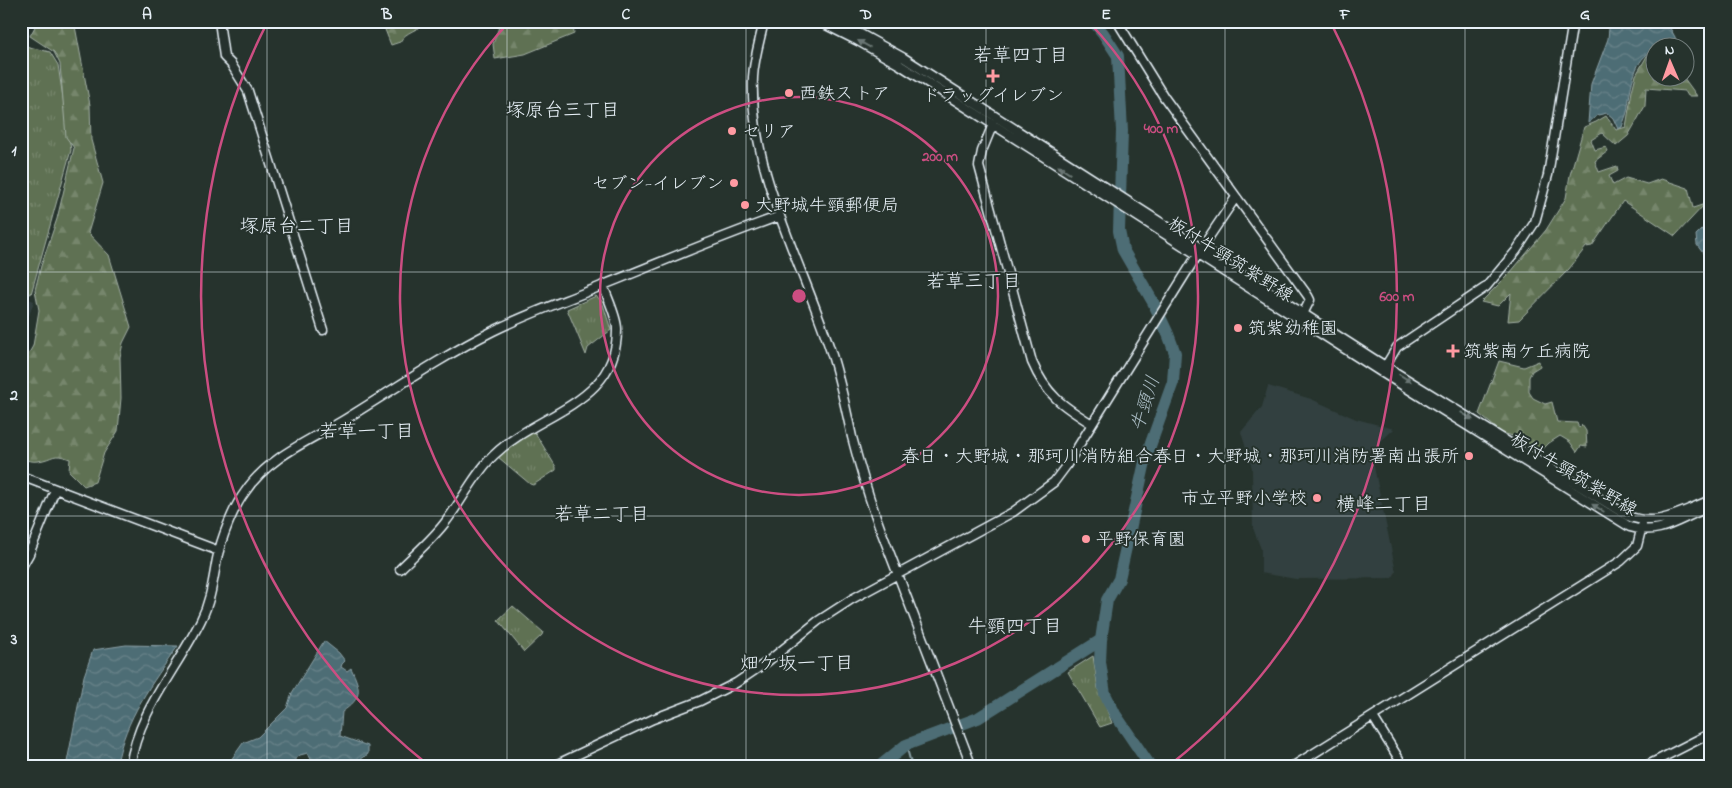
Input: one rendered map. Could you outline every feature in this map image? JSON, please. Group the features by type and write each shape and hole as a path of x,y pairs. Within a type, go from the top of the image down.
{"street":[{"path":"219,21 224,57 248,91 323,330"},
{"path":"764,21 756,50 753,76 753,100 763,165 780,216 832,353 867,492 897,575 972,767"},
{"name":"板付牛頸筑紫野線","path":"818,21 900,64 1106,193 1131,204 1199,252 1630,527 1641,530 1659,528 1711,507"},
{"name":"板付牛頸筑紫野線","path":"838,21 904,58 1106,193 1130,213 1303,314 1383,369 1628,516 1643,521 1657,521 1711,500"},
{"path":"1117,21 1164,97 1308,296 1310,300 1303,314"},
{"path":"1383,369 1397,347 1486,287 1516,251 1535,222 1548,175 1573,21"},
{"path":"993,124 982,150 980,166 1032,362 1038,377 1054,398 1092,424"},
{"path":"551,767 652,720 700,701 736,683 845,603 1013,512 1048,488 1066,466 1199,252 1236,197"},
{"path":"130,767 138,731 146,714 191,640 208,604 219,551 244,493 272,462 476,340 520,319 738,230 780,216"},
{"path":"400,569 447,521 482,468 493,456 507,444 582,398 600,381 609,367 614,352 617,327 603,286"},
{"path":"21,476 219,551"},
{"path":"21,568 29,554 55,490"},
{"path":"1292,767 1622,561 1637,546 1643,521"},
{"path":"1373,717 1404,767"},
{"path":"1644,767 1711,733"}],"shaded area":[{"path":"21,296 34,301 21,339"},
{"name":"市立平野小学校","path":"1268,386 1311,399 1356,419 1394,429 1366,455 1373,462 1396,572 1392,578 1296,579 1261,573 1261,549 1253,528 1252,468 1241,432 1262,407"}],"green space":[{"path":"38,21 74,21 90,105 91,140 103,183 88,233 109,255 131,327 123,343 120,357 121,398 118,431 104,453 95,482 84,486 69,471 70,459 56,456 36,461 21,459 21,367 33,346 39,310 35,290 57,219 74,148 66,137 60,64 54,52 30,36"},
{"path":"384,21 426,21 420,27 405,35 400,42 391,45 384,27"},
{"path":"501,21 540,21 554,27 557,21 573,21 574,34 525,54 495,59 493,44"},
{"path":"21,45 50,52 58,65 71,150 31,294 21,291"},
{"path":"1644,61 1645,106 1628,136 1616,146 1602,133 1591,140 1595,150 1606,147 1608,151 1595,161 1599,172 1617,166 1618,171 1609,176 1613,185 1626,178 1647,184 1661,179 1688,188 1693,208 1705,204 1675,236 1623,201 1592,246 1586,247 1569,269 1519,320 1508,321 1511,293 1498,306 1481,302 1510,273 1546,230 1566,198 1570,175 1584,127 1606,116 1616,130 1626,127 1636,75"},
{"path":"1646,88 1691,88 1697,96 1688,96 1685,91"},
{"path":"596,296 602,301 611,330 588,348 586,355 567,309"},
{"path":"1499,361 1524,367 1539,361 1540,366 1532,371 1529,377 1529,392 1533,398 1545,404 1552,402 1557,422 1577,423 1579,428 1582,425 1586,431 1587,447 1581,446 1577,452 1570,442 1560,436 1542,450 1530,445 1524,439 1502,433 1479,414"},
{"path":"534,431 556,470 533,485 498,457 510,446"},
{"path":"513,606 543,632 524,652 498,620"},
{"path":"1093,656 1098,688 1112,723 1100,727 1068,672"}],"water":[{"path":"1612,21 1666,21 1675,38 1644,38 1644,57 1635,74 1622,127 1618,129 1613,118 1607,113 1598,115 1588,123 1591,84 1608,39"},
{"path":"1711,220 1711,264 1697,245 1696,235"},
{"path":"324,641 339,653 345,661 341,667 347,671 351,668 357,682 357,697 342,712 340,736 368,746 368,754 360,760 340,762 336,758 331,765 314,766 308,753 300,755 287,767 226,767 243,743 258,737 287,708 292,693"},
{"path":"126,645 178,646 149,688 133,717 126,732 117,764 67,762 84,676 93,650"}],"waterway":[{"name":"牛頸川","path":"1093,21 1118,56 1122,131 1119,231 1123,250 1153,302 1175,353 1173,382 1146,457 1119,579 1107,600 1101,640 1100,662 1105,694 1115,714 1151,767"},
{"path":"879,767 906,745 978,718 1101,640"},
{"path":"906,745 912,767"}],"place":[{"name":"ドラッグイレブン","path":"993,76"},
{"name":"西鉄ストア","path":"789,93"},
{"name":"セリア","path":"732,131"},
{"name":"セブン-イレブン","path":"734,183"},
{"name":"大野城牛頸郵便局","path":"745,205"},
{"name":"筑紫幼稚園","path":"1238,328"},
{"name":"筑紫南ケ丘病院","path":"1453,351"},
{"name":"春日・大野城・那珂川消防組合春日・大野城・那珂川消防署南出張所","path":"1469,456"},
{"name":"市立平野小学校","path":"1317,498"},
{"name":"平野保育園","path":"1086,539"}],"district":[{"name":"若草四丁目","path":"1021,54"},
{"name":"塚原台三丁目","path":"563,109"},
{"name":"塚原台二丁目","path":"297,225"},
{"name":"若草三丁目","path":"974,280"},
{"name":"若草一丁目","path":"367,430"},
{"name":"横峰二丁目","path":"1384,503"},
{"name":"若草二丁目","path":"602,513"},
{"name":"牛頸四丁目","path":"1015,625"},
{"name":"畑ケ坂一丁目","path":"797,662"}]}
